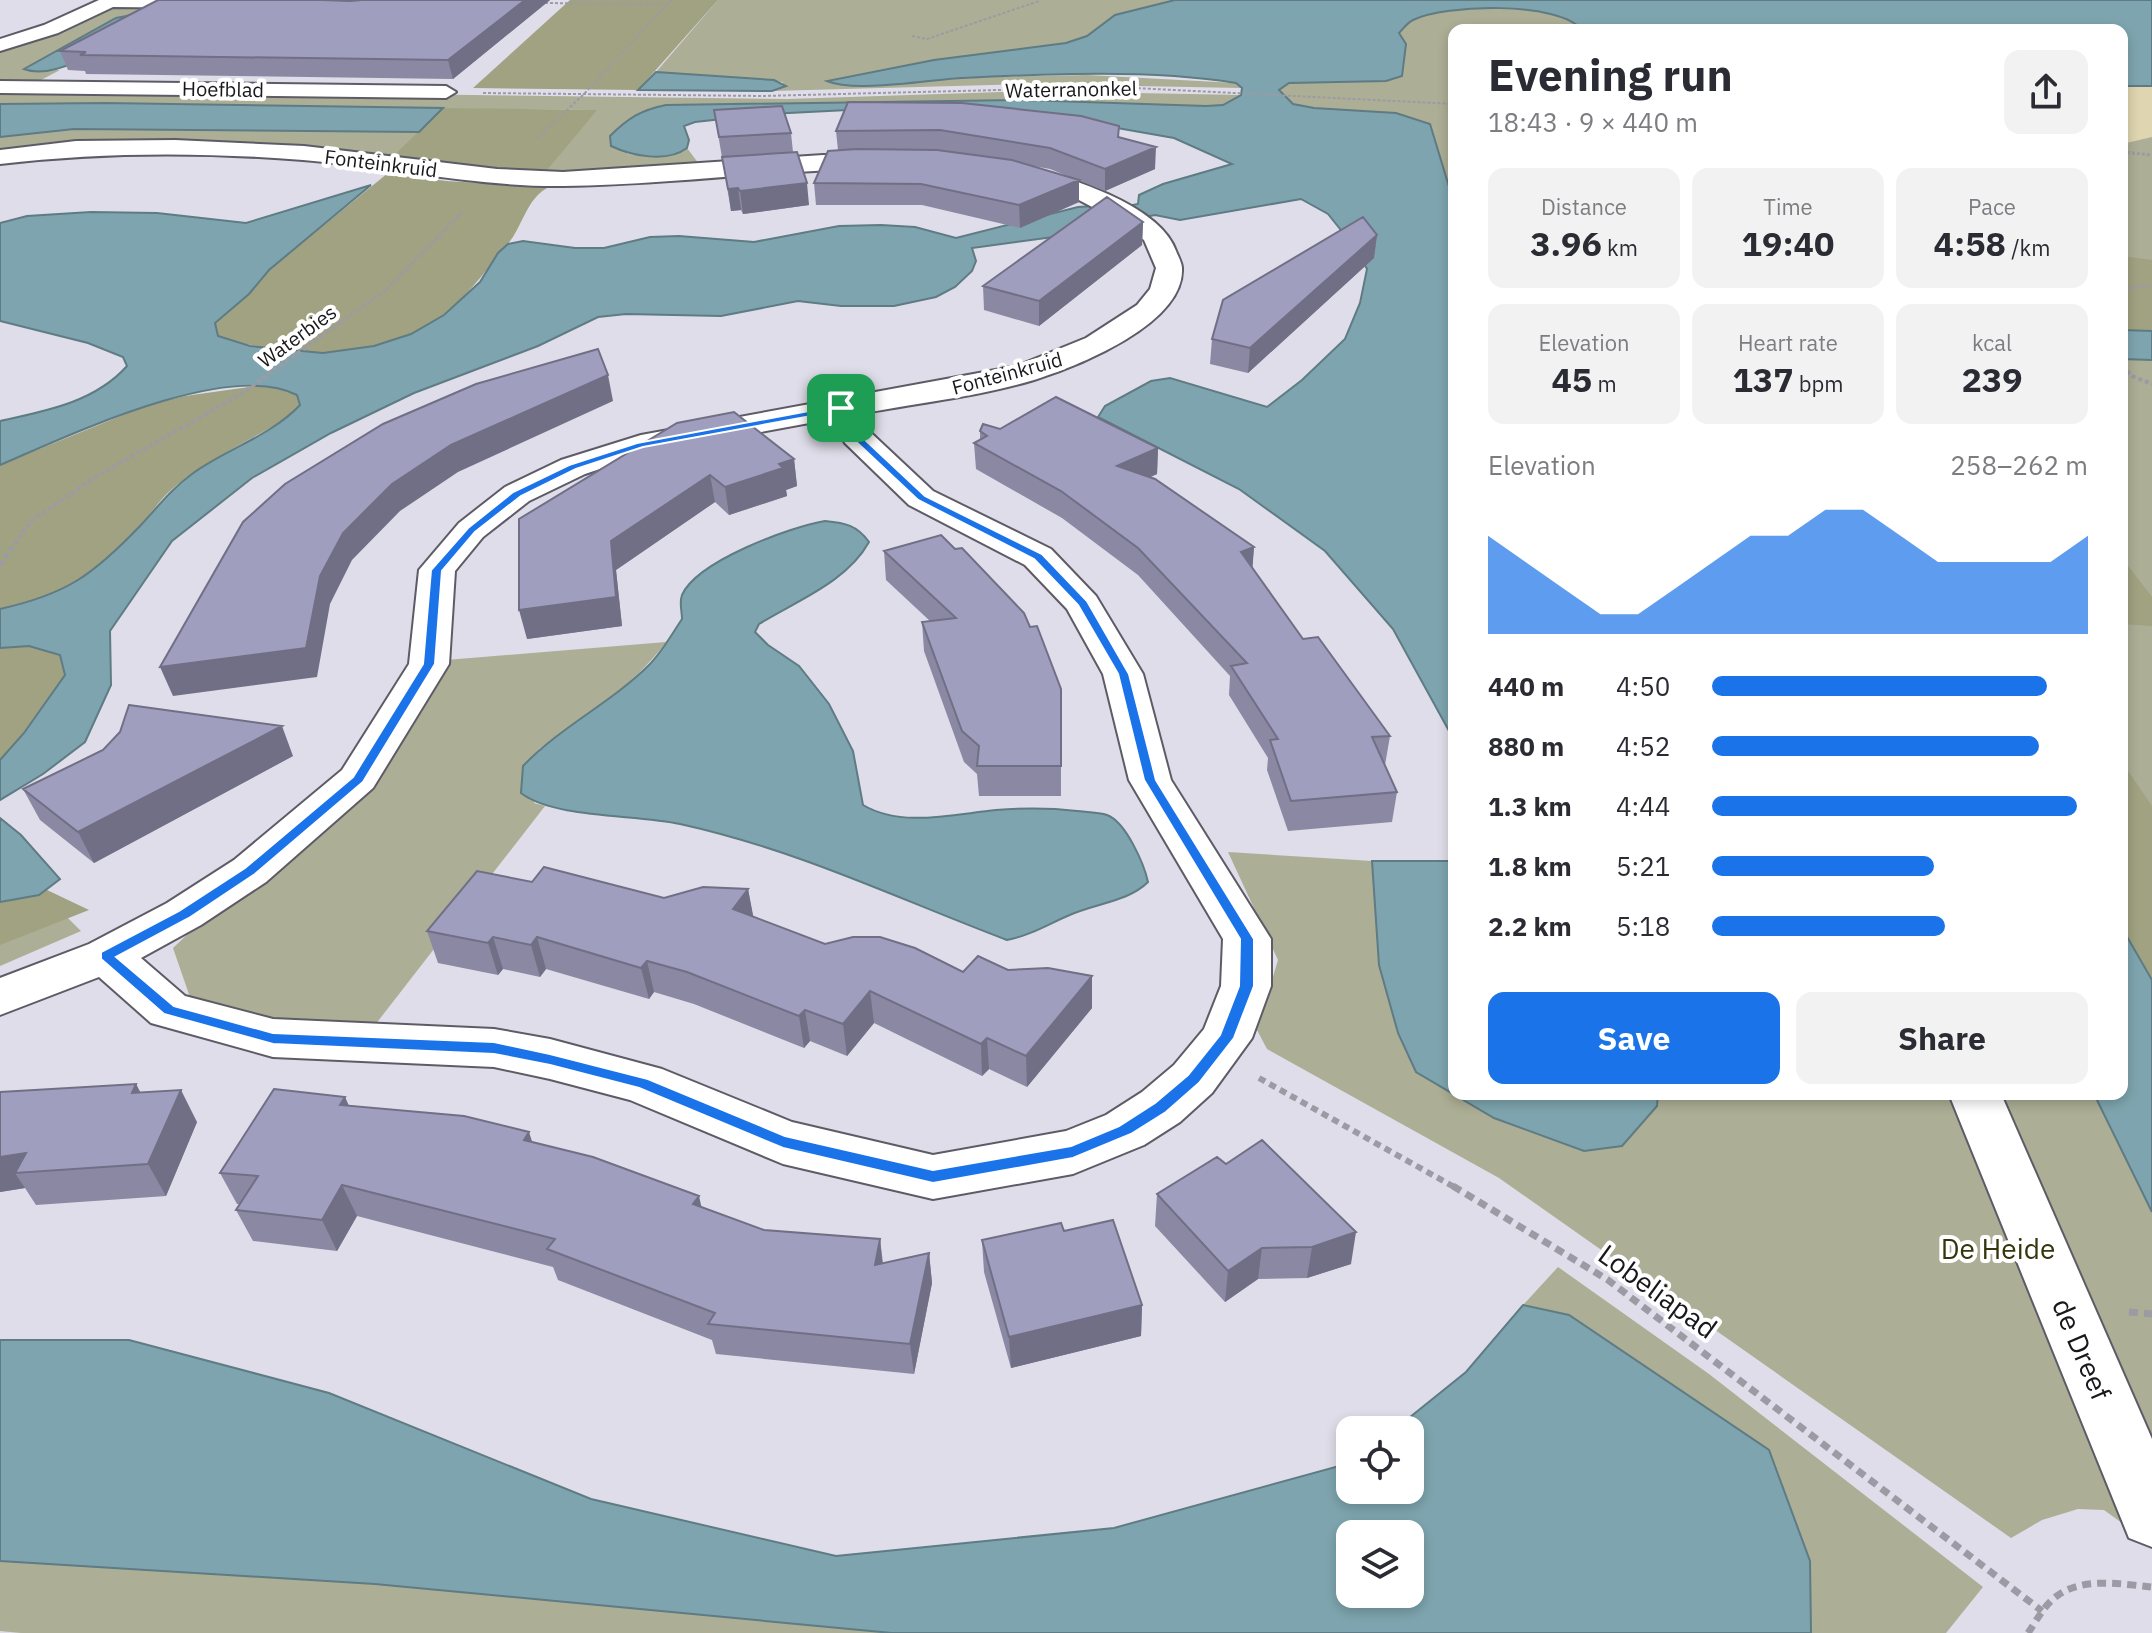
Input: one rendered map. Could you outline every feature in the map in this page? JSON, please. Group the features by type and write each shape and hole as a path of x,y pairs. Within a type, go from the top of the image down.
{"street":[{"path":"0,45 51,29 113,1 239,4"},
{"name":"Hoefblad","path":"0,87 446,92"},
{"name":"Fonteinkruid","path":"0,157 76,148 175,147 304,153 497,176 577,179 823,162 912,162"},
{"name":"Fonteinkruid","path":"0,997 106,956 184,914 250,871 358,779 429,664 437,570 471,530 517,494 573,467 641,445 1023,374 1062,361 1125,330 1156,302 1168,275 1167,257 1159,242 1139,224 1104,202 1042,177 995,168"},
{"path":"106,956 169,1010 273,1038 494,1048 550,1059 643,1083 783,1142 933,1177 1073,1152 1125,1130 1176,1096 1216,1054 1233,1024 1246,986 1247,939 1150,780 1123,674 1083,604 1038,557 921,498 856,436 841,408"},
{"name":"de Dreef","path":"1978,1100 2152,1515"}],"path":[{"name":"Waterbies","path":"0,565 31,521 97,476 241,394 385,291 497,176 584,94 671,0"},
{"path":"912,36 927,39 1039,1"},
{"path":"536,3 667,4"},
{"name":"Waterranonkel","path":"584,94 763,96 1115,87 1304,94 1448,104"},
{"path":"446,92 584,94"},
{"path":"2128,153 2152,155"},
{"path":"2128,288 2152,285"},
{"path":"2128,372 2132,376"},
{"path":"2128,376 2152,381"},
{"name":"Lobeliapad","path":"1216,1054 1488,1206 1608,1280 2042,1611"},
{"path":"2028,1633 2056,1596 2084,1585 2152,1587"}],"green space":[{"path":"570,0 718,0 638,90 473,88"},
{"path":"718,0 1175,0 1115,15 1087,36 1066,43 934,60 853,76 872,85 988,77 1087,75 1236,83 1242,88 1031,84 772,91 780,89 783,82 656,72"},
{"name":"De Heide","path":"1448,0 2152,0 2152,1527 2122,1523 2104,1510 2078,1509 2042,1520 2011,1538 1499,1178 1267,1049 1257,1030 1278,960 1228,852 1372,861 1379,965 1416,1072 1448,1091 1448,1100 1463,1100 1494,1118 1535,1100 2128,1100 2128,24 1448,24 1448,525 1375,186 1253,110 1298,29"},
{"path":"170,6 116,18 28,71 60,70 39,81 0,81 0,50 112,7"},
{"path":"0,89 788,99 1031,91 1241,95 1223,105 1206,106 666,105 627,154 666,156 687,148 702,168 545,173 596,110 0,104"},
{"path":"443,108 597,110 545,173 391,158"},
{"path":"78,129 419,132 391,158 263,147 0,153 0,137"},
{"path":"388,173 446,181 549,187 535,198 512,238 471,289 422,330 366,349 335,352 275,349 218,336 215,323 249,294 269,270"},
{"path":"2128,257 2152,260 2152,331 2128,330"},
{"path":"256,386 286,389 297,395 300,405 288,418 185,479 93,570 44,597 0,609 0,465 150,404"},
{"path":"2128,566 2152,597 2152,626 2128,624"},
{"path":"666,642 624,687 539,749 534,803 545,806 368,1034 296,1031 192,1003 173,948 211,912 446,660"},
{"path":"29,646 61,655 65,676 24,733 0,760 0,648"},
{"path":"2128,771 2152,806 2152,980 2128,938"},
{"path":"0,851 81,931 0,966"},
{"path":"47,890 89,910 0,945 0,902"},
{"path":"1558,1267 1709,1374 1983,1587 1946,1633 1811,1633 1810,1561 1769,1450 1569,1315 1523,1305"},
{"path":"0,1561 375,1584 892,1633 21,1633 0,1631"}],"sand":[{"path":"2128,86 2152,86 2152,137 2128,143"}],"water":[{"path":"1175,0 2152,0 2152,86 2128,86 2128,24 1573,24 1550,14 1527,10 1474,8 1411,21 1399,33 1406,44 1402,76 1386,81 1289,83 1279,90 1293,104 1396,113 1430,124 1448,183 1448,729 1393,629 1325,551 1239,489 1098,417 1105,406 1151,381 1170,378 1267,407 1302,380 1345,339 1360,303 1367,269 1356,249 1328,214 1301,199 1180,220 1155,215 1120,222 1113,229 972,248 976,261 972,271 955,287 936,297 894,306 841,306 798,301 721,316 626,314 598,317 538,346 414,393 331,433 252,478 172,541 110,631 111,685 85,742 43,774 0,800 0,760 24,733 65,675 60,655 29,646 0,648 0,609 44,597 93,570 184,480 276,425 300,405 297,395 267,386 231,387 191,394 106,421 0,465 0,421 52,409 85,397 127,366 123,357 88,343 0,321 0,223 27,216 91,212 157,213 246,223 371,185 269,270 249,294 215,323 218,336 250,346 323,353 374,346 411,334 444,315 480,282 498,253 508,244 523,241 575,248 604,248 650,237 679,236 754,242 839,226 881,225 915,227 956,238 1078,207 1094,206 1101,211 1138,204 1139,195 1163,184 1232,164 1174,138 1083,122 848,110 695,122 684,126 689,140 687,148 660,157 619,150 611,146 610,136 635,116 666,105 1022,100 1206,106 1223,105 1241,95 1242,88 1236,83 1134,74 994,76 873,86 827,81 934,60 1066,43 1087,36 1115,15"},
{"path":"137,14 152,17 90,55 55,69 39,72 24,69 116,18"},
{"path":"656,72 774,80 786,86 772,91 638,90"},
{"path":"0,104 443,108 419,132 74,129 0,137"},
{"path":"2128,330 2152,331 2152,360 2128,359"},
{"path":"825,521 850,526 869,542 848,568 759,624 755,632 799,666 829,704 853,751 863,805 878,812 911,818 1026,809 1104,814 1114,819 1127,835 1148,882 1122,898 1082,910 1007,940 765,847 680,824 575,812 536,801 521,793 523,766 553,739 634,679 658,654 682,619 681,598 691,582 725,558 746,548 790,530"},
{"path":"0,818 21,835 60,879 39,895 0,902"},
{"path":"1372,861 1448,861 1448,1091 1416,1072 1398,1033 1379,965"},
{"path":"2128,938 2152,980 2152,1212 2097,1100 2128,1100"},
{"path":"1463,1100 1658,1100 1657,1106 1622,1146 1584,1151 1494,1118"},
{"path":"1523,1305 1569,1315 1769,1450 1810,1561 1811,1633 892,1633 375,1584 0,1561 0,1340 129,1340 329,1393 591,1499 836,1556 1114,1528 1336,1467 1336,1504 1424,1504 1424,1416 1411,1416 1466,1372"}],"building":[{"path":"158,0 525,0 448,60 80,55 86,52 60,51"},
{"path":"848,102 962,103 1081,116 1119,126 1118,137 1156,147 1105,169 1050,148 940,130 836,131"},
{"path":"782,106 791,133 719,137 714,110"},
{"path":"937,150 1012,160 1079,180 1019,205 921,184 814,183 828,151"},
{"path":"797,152 807,183 740,191 738,188 728,189 722,157"},
{"path":"1107,197 1143,222 1039,301 983,286"},
{"path":"1363,217 1377,235 1250,348 1212,339 1223,300"},
{"path":"598,349 608,375 451,445 392,484 343,533 320,576 306,648 160,667 243,522 285,484 383,424 476,384"},
{"path":"1056,397 1158,448 1117,466 1155,479 1254,547 1241,552 1303,639 1318,637 1390,736 1372,737 1397,792 1291,801 1270,740 1278,739 1231,666 1247,663 1138,548 1061,491 974,443 987,436 980,431 983,424 1000,429"},
{"path":"734,412 794,459 779,464 783,468 725,487 710,475 611,541 616,597 519,610 519,519 677,423"},
{"path":"941,535 955,549 962,548 1024,613 1030,627 1037,626 1061,689 1061,766 977,766 979,746 962,731 922,622 956,618 884,551"},
{"path":"129,705 282,726 78,832 23,789 103,750 120,732"},
{"path":"544,867 664,898 703,887 748,889 733,909 825,944 853,937 880,937 915,948 963,972 978,956 1008,970 1048,968 1092,976 1026,1056 987,1038 981,1044 870,991 843,1024 805,1010 799,1016 687,972 647,961 641,968 537,937 531,945 493,937 488,943 427,931 477,871 532,882"},
{"path":"136,1084 132,1093 181,1090 148,1164 15,1173 26,1153 0,1157 0,1092"},
{"path":"274,1089 345,1097 340,1105 464,1116 529,1132 524,1140 593,1157 699,1196 693,1204 764,1230 880,1239 875,1265 929,1253 910,1344 708,1324 715,1313 547,1249 555,1239 342,1185 322,1220 236,1210 258,1176 220,1173"},
{"path":"1262,1140 1356,1232 1312,1247 1262,1248 1228,1271 1157,1194 1217,1157 1226,1164"},
{"path":"1113,1220 1142,1305 1009,1337 982,1240 1061,1223 1064,1231"}],"route":[{"path":"841,408 856,436 921,498 1038,557 1083,604 1123,674 1150,780 1247,939 1249,961 1246,986 1233,1024 1216,1054 1176,1096 1125,1130 1073,1152 933,1177 783,1142 643,1083 550,1059 494,1048 273,1038 169,1010 106,956 184,914 250,871 358,779 429,664 437,570 471,530 517,494 573,467 641,445 811,411 841,408"}]}
